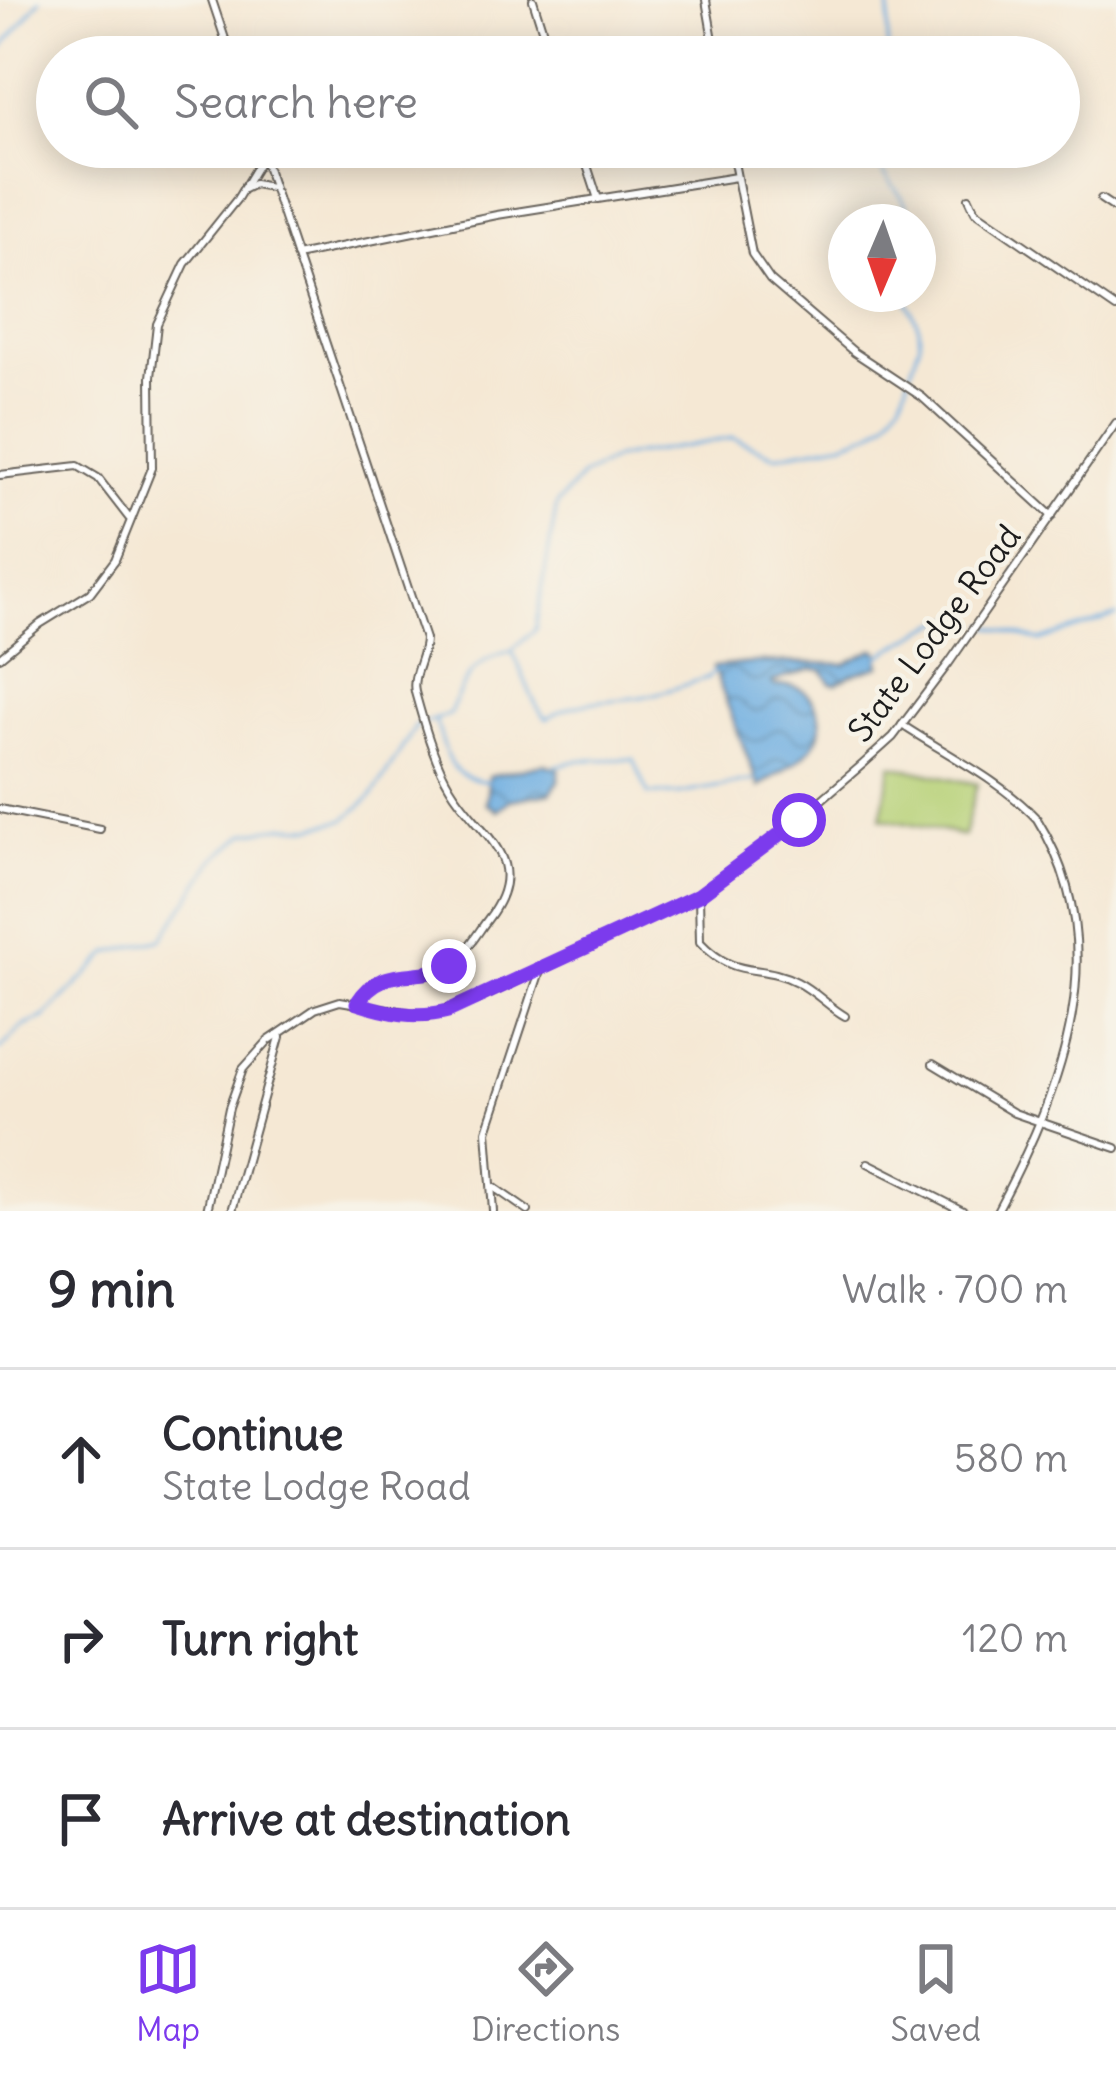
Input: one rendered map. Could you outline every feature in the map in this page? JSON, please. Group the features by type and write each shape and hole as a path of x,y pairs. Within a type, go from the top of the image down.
{"street":[{"path":"212,0 224,36"},
{"path":"532,0 544,36"},
{"path":"706,0 712,36"},
{"path":"0,657 99,584 127,536 129,519 152,468 151,377 157,324 184,265 254,168"},
{"path":"267,168 425,639 414,685 428,729 448,784 494,844 505,871 506,891 449,966 432,973 393,975 367,990 357,1003"},
{"path":"588,168 598,199"},
{"path":"734,168 752,254 770,280 854,352 910,388 1052,516"},
{"path":"296,256 497,215 736,177"},
{"path":"242,190 262,184 274,189"},
{"path":"969,198 975,211 1116,308"},
{"path":"1101,199 1116,209"},
{"name":"State Lodge Road","path":"207,1211 243,1070 257,1051 281,1034 330,1002 428,1016 480,998 699,895 799,820 902,724 1116,423"},
{"path":"0,476 78,466 98,478 129,519"},
{"path":"902,724 1021,804 1058,844 1076,874"},
{"path":"0,809 100,829"},
{"path":"699,895 700,942 716,957 729,967 798,982 845,1016"},
{"path":"493,1211 490,1113 541,968"},
{"path":"232,1211 281,1034"},
{"path":"933,1064 992,1103 1116,1148"},
{"path":"998,1211 1072,1067"},
{"path":"868,1163 963,1211"},
{"path":"492,1186 528,1211"}],"green space":[{"path":"892,765 977,784 964,836 881,818"}],"water":[{"path":"875,649 880,666 836,684 822,670 811,669 772,682 807,694 820,718 820,731 807,753 759,787 713,667 762,662 845,664"},
{"path":"544,764 559,769 559,781 550,793 510,800 497,810 486,804 489,776"}],"waterway":[{"path":"0,51 40,0"},
{"path":"888,36 890,0"},
{"path":"880,168 905,204"},
{"path":"513,649 535,630 557,504 582,476 616,458 733,438 775,455 845,442 871,432 887,420 902,398 920,342 912,312"},
{"path":"877,657 934,625 972,616"},
{"path":"986,625 1040,641 1116,616"},
{"path":"0,1050 22,1027 44,1018 109,953 162,939 215,859 246,833 346,819 372,796 416,726 450,714 465,681 488,659 512,651 547,719 580,705 657,694 715,671"},
{"path":"435,721 455,769 489,782"},
{"path":"555,766 581,760 634,759 648,794 678,794 754,780"}],"route":[{"path":"449,966 432,973 393,975 367,990 357,1003 380,1011 428,1016 480,998 699,895 799,820"}]}
